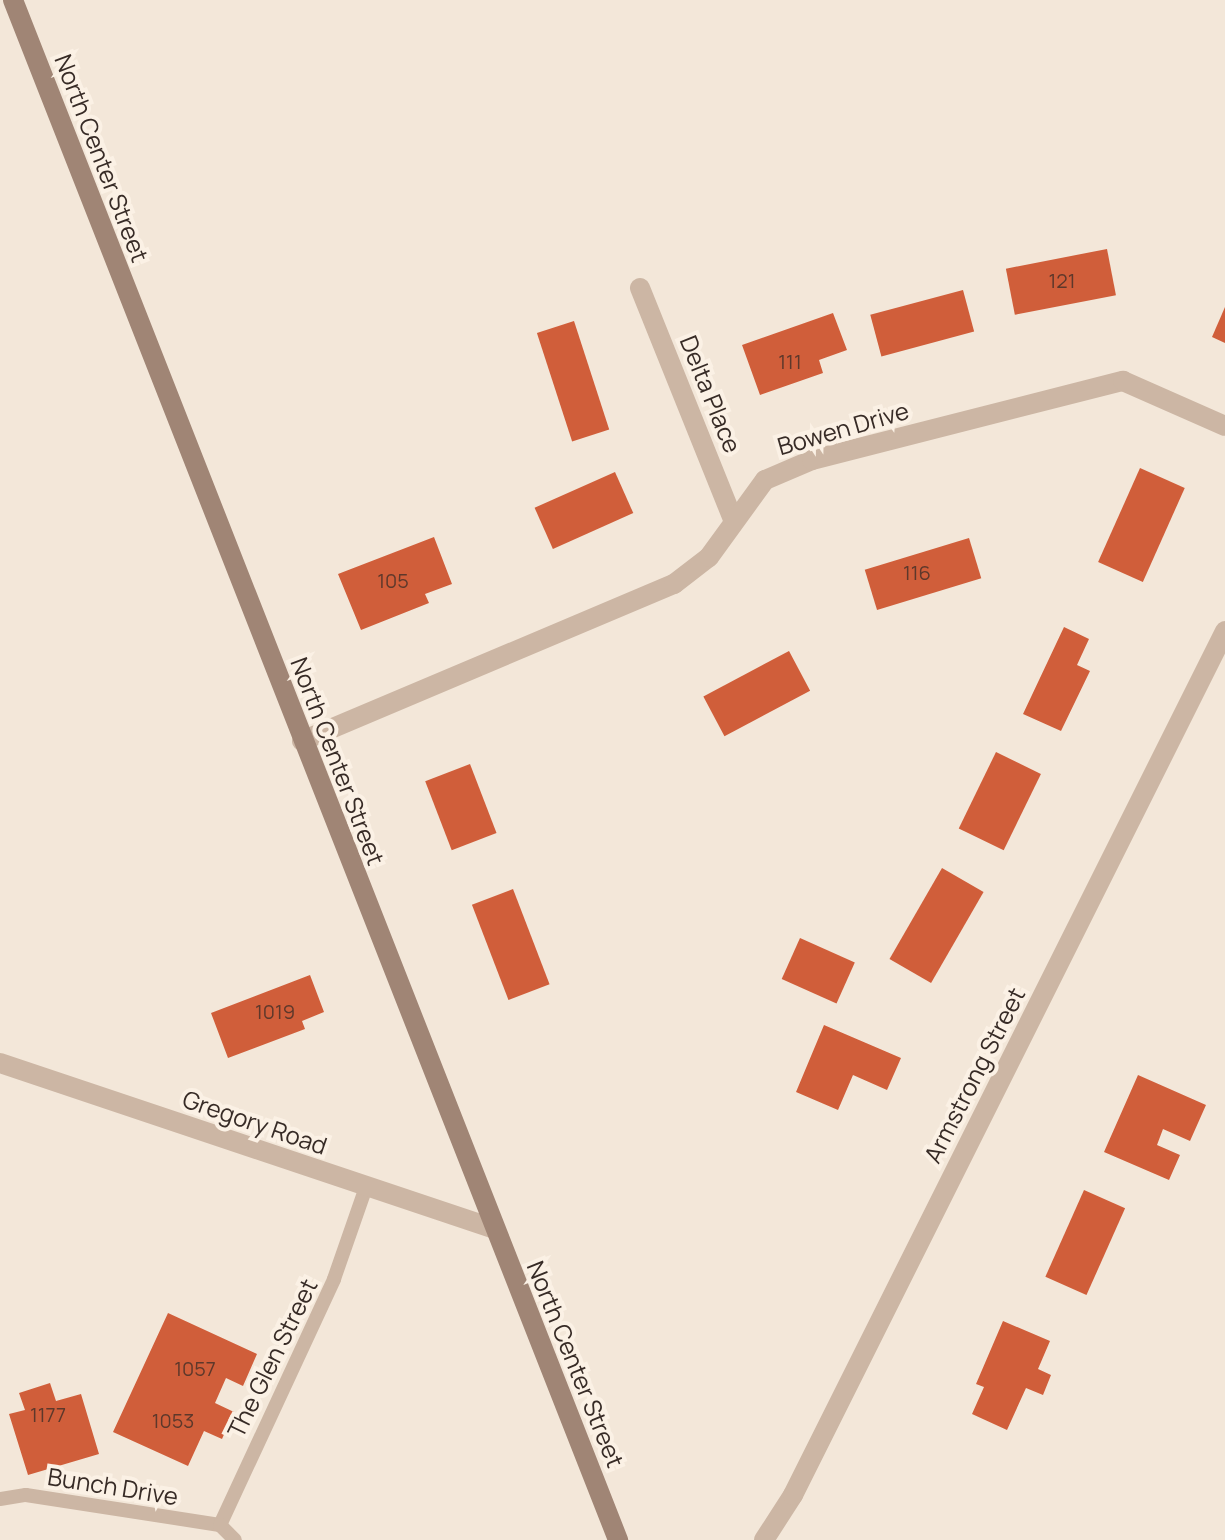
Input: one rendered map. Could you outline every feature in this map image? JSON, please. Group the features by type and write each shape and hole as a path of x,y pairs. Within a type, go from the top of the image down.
{"main road":[{"name":"North Center Street","path":"13,0 618,1540"}],"street":[{"name":"Delta Place","path":"640,288 733,519"},
{"name":"Bowen Drive","path":"302,741 674,584 709,557 733,519 765,480 812,460 1123,381 1225,426"},
{"name":"Armstrong Street","path":"765,1539 800,1481 1225,631"},
{"name":"Gregory Road","path":"0,1063 495,1229"}],"lane":[{"name":"The Glen Street","path":"220,1525 334,1279 366,1187"},
{"name":"Bunch Drive","path":"0,1499 26,1495 220,1525"},
{"path":"220,1525 235,1540"}],"building":[{"path":"1107,249 1116,295 1015,315 1006,269"},
{"path":"963,290 974,332 881,356 870,315"},
{"path":"1225,307 1225,343 1212,337"},
{"path":"833,313 847,350 819,360 823,373 760,395 742,345"},
{"path":"574,321 609,429 572,441 537,333"},
{"path":"1140,468 1185,488 1143,582 1098,562"},
{"path":"615,472 633,513 553,549 535,508"},
{"path":"434,537 452,584 425,594 429,603 361,630 338,574"},
{"path":"969,538 981,578 877,610 865,570"},
{"path":"1064,627 1089,639 1077,665 1090,671 1061,731 1023,714"},
{"path":"789,651 810,691 724,736 703,697"},
{"path":"996,752 1041,774 1004,850 959,828"},
{"path":"470,764 497,833 452,850 425,781"},
{"path":"942,868 984,892 931,983 890,959"},
{"path":"513,889 550,984 508,1000 472,905"},
{"path":"800,938 855,962 837,1004 782,979"},
{"path":"310,975 324,1012 302,1021 305,1029 228,1058 211,1013"},
{"path":"824,1025 901,1058 887,1090 853,1075 838,1110 796,1092"},
{"path":"1138,1075 1206,1105 1190,1141 1163,1129 1157,1145 1180,1155 1169,1180 1104,1152"},
{"path":"1084,1190 1125,1208 1086,1295 1045,1277"},
{"path":"168,1313 257,1354 243,1386 226,1378 215,1403 234,1412 222,1439 204,1431 188,1466 113,1432"},
{"path":"1003,1321 1050,1341 1038,1369 1051,1375 1043,1395 1026,1388 1007,1430 972,1414 984,1387 976,1384"},
{"path":"50,1383 56,1401 81,1394 99,1454 28,1475 9,1414 25,1410 19,1393"}]}
